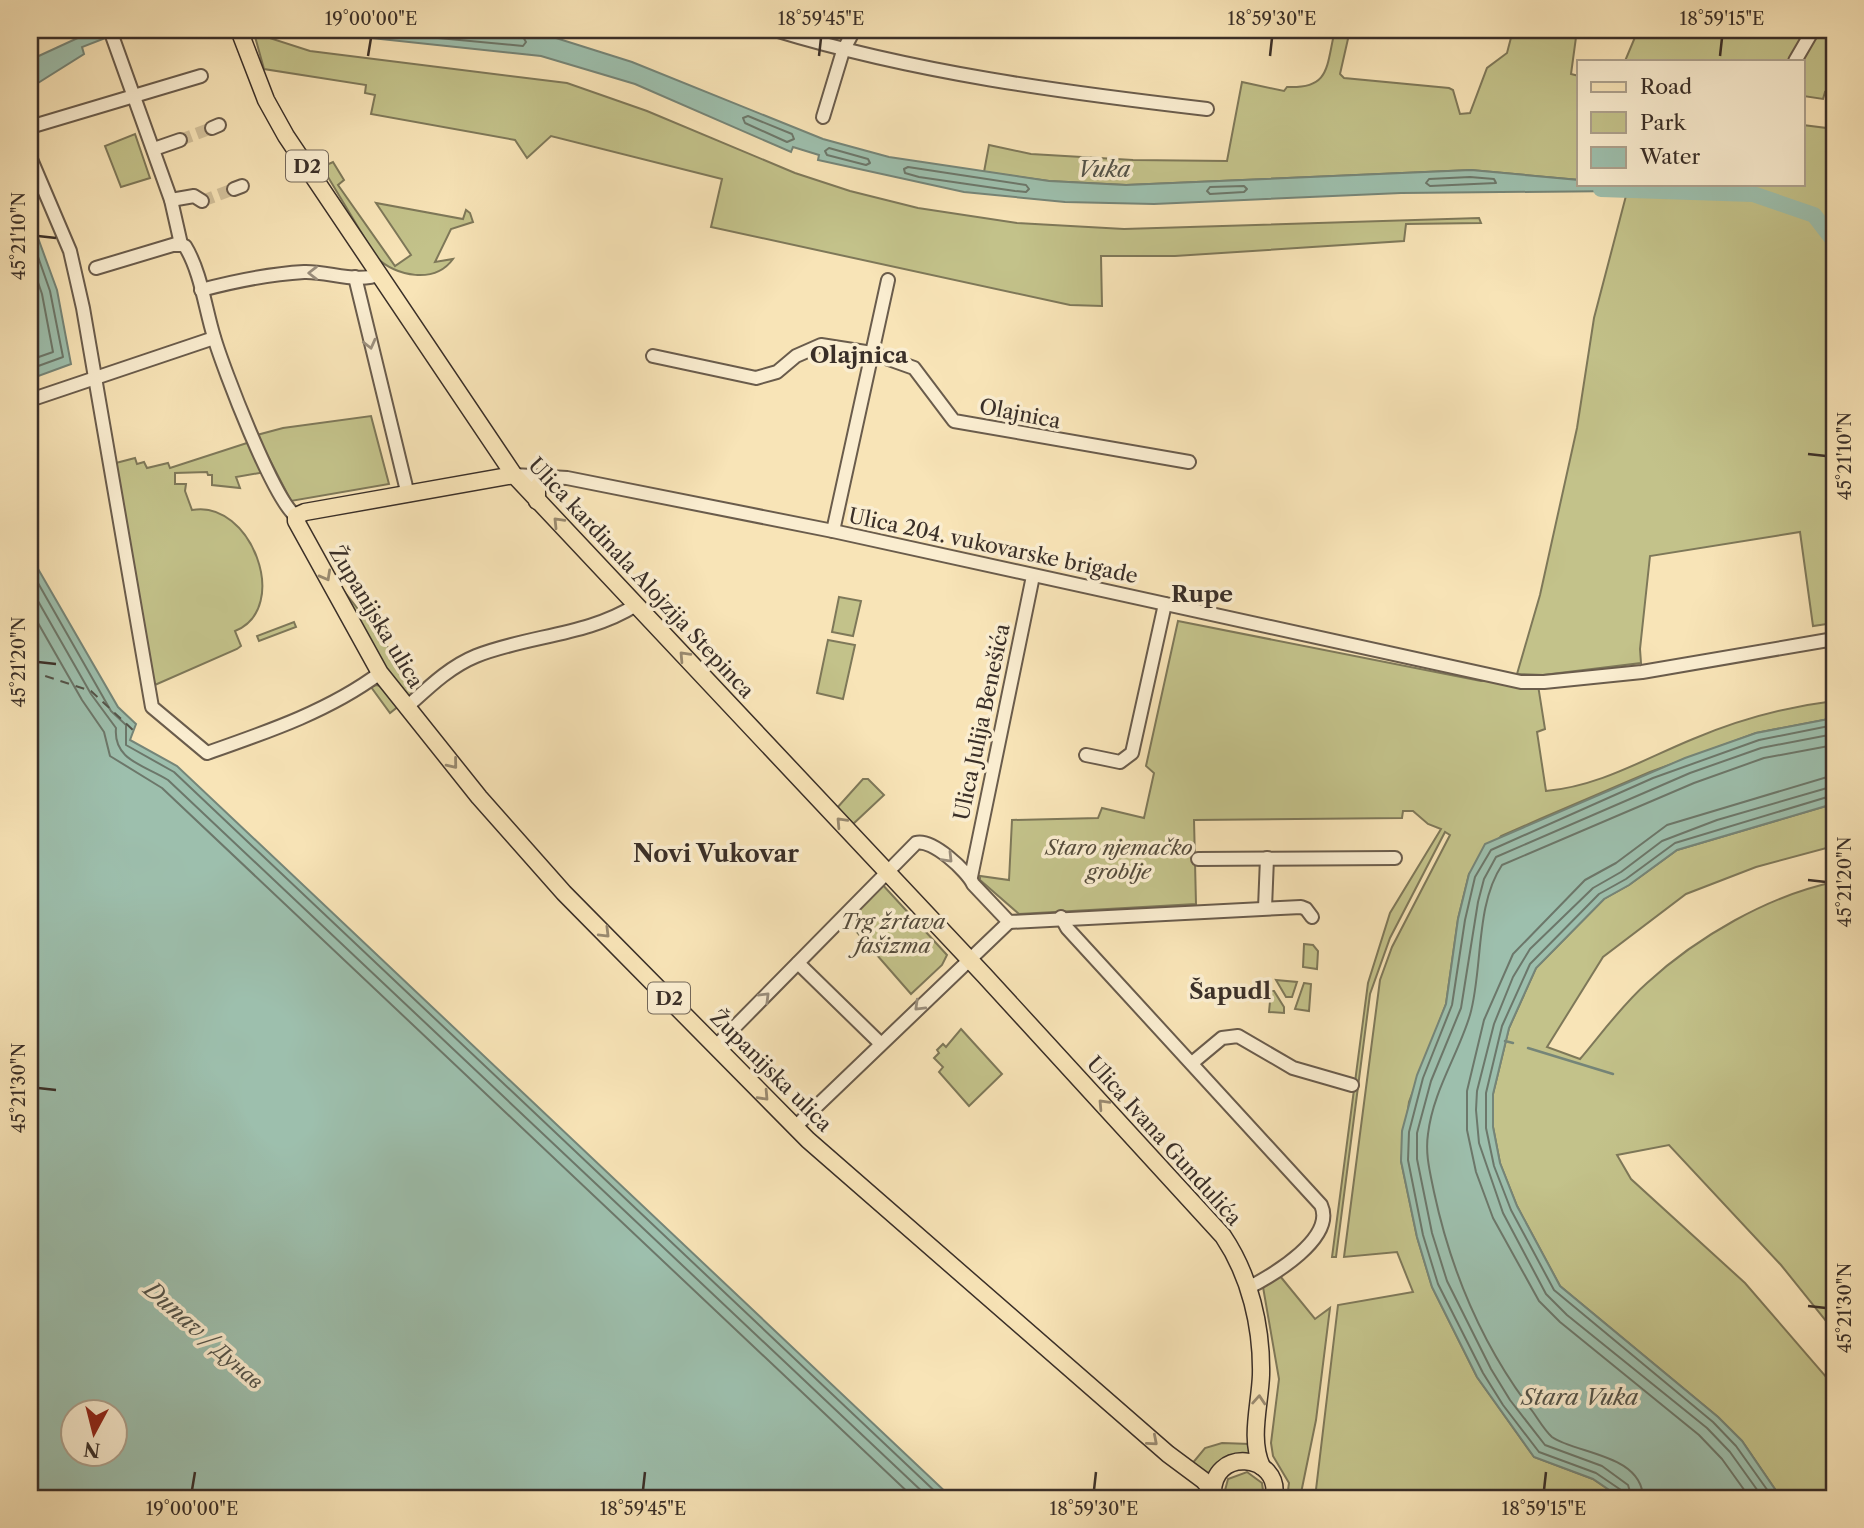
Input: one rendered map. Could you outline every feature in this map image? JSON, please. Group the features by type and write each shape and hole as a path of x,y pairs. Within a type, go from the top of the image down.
{"main road":[{"name":"Ulica kardinala Alojzija Stepinca","path":"240,34 274,116 514,475 887,872"},
{"path":"296,516 514,475"},
{"path":"537,501 537,488 548,475"},
{"name":"Županijska ulica","path":"296,516 297,524 380,673 527,853 795,1127 1168,1454 1203,1480 1213,1495"},
{"name":"D2","path":"887,872 969,959"},
{"name":"Ulica Ivana Gundulića","path":"969,959 1210,1218 1233,1251 1248,1289 1259,1340 1256,1442 1262,1467"},
{"name":"D2","path":"1213,1495 1218,1474 1229,1464 1248,1461 1262,1467 1273,1483 1274,1498"}],"street":[{"path":"110,30 154,149 171,200 181,244 187,249 214,338 267,466 289,509 296,516"},
{"path":"775,30 843,51 990,80 1207,109"},
{"path":"823,117 843,51 854,30"},
{"path":"1796,60 1813,30"},
{"path":"30,127 201,76"},
{"path":"154,149 180,140"},
{"path":"30,157 70,251 96,378 144,649 149,699 160,716 207,753 309,714 338,700 380,673"},
{"path":"171,200 194,196 202,201"},
{"path":"96,268 181,244"},
{"path":"201,290 255,277 293,273 327,273 372,278 380,274"},
{"path":"355,277 408,495"},
{"path":"833,531 888,280"},
{"path":"30,400 214,338"},
{"name":"Olajnica","path":"653,356 756,378 777,372 796,356 821,345 872,353 914,368 954,421 1189,462"},
{"name":"Ulica 204. vukovarske brigade","path":"514,475 548,475 833,531 1526,682 1642,671 1834,639"},
{"name":"Ulica Julija Benešića","path":"971,877 1033,576"},
{"path":"1086,755 1120,762 1132,753 1165,604"},
{"path":"407,707 439,678 477,656 595,625 636,605"},
{"path":"717,1045 916,843 925,841 935,845 958,869 971,877 973,884 1009,922"},
{"path":"1265,908 1267,858"},
{"path":"1198,859 1395,858"},
{"path":"795,1127 1009,922 1061,917 1301,907 1312,917"},
{"path":"1061,917 1067,928 1316,1197 1325,1214 1323,1227 1316,1239 1248,1289"},
{"path":"798,963 880,1043"},
{"path":"1192,1063 1222,1038 1238,1036 1293,1068 1352,1085"}],"green space":[{"path":"1335,30 1350,30 1340,74 1344,78 1449,88 1453,90 1460,114 1470,113 1487,68 1507,53 1513,30 1577,30 1571,74 1577,76 1577,180 1471,170 1126,185 1049,181 984,172 989,145 1031,154 1133,160 1227,161 1242,82 1284,91 1287,87 1312,84 1324,73"},
{"path":"1638,30 1834,30 1834,94 1825,92 1823,99 1804,96 1804,60 1625,60"},
{"path":"254,33 310,51 567,83 647,111 795,173 850,191 918,208 1017,223 1124,229 1479,218 1481,223 1406,224 1404,241 1175,256 1101,256 1102,306 1070,305 711,227 722,179 551,136 527,158 515,140 371,114 375,95 365,93 366,85 264,69"},
{"path":"1804,125 1834,129 1834,623 1813,626 1800,532 1650,556 1640,649 1641,663 1543,675 1517,674 1540,595 1577,428 1594,318 1627,192 1608,186 1804,186"},
{"path":"135,134 150,178 121,187 105,146"},
{"path":"333,162 344,180 338,185 395,266 411,255 376,203 463,219 466,210 470,213 473,222 451,229 435,262 453,259 445,267 426,275 404,273 384,264 376,257 322,167"},
{"path":"371,416 389,484 291,501 257,435 283,428"},
{"path":"250,442 265,472 236,477 240,488 212,485 212,475 207,472 175,473 175,484 186,484 185,491 192,510 213,511 232,521 247,537 257,558 262,580 261,601 252,619 235,631 241,646 148,688 112,464 135,458 137,464 144,462 147,468 168,463 170,468"},
{"path":"343,590 421,689 411,697 404,697 381,667"},
{"path":"839,597 861,601 853,636 832,632"},
{"name":"Staro njemačko groblje","path":"1178,621 1481,681 1500,679 1538,685 1545,729 1537,732 1546,791 1603,778 1728,725 1780,710 1834,701 1834,718 1756,733 1650,772 1501,836 1469,874 1458,919 1446,1004 1409,1102 1401,1161 1417,1237 1432,1287 1477,1377 1534,1457 1593,1479 1621,1498 1315,1498 1338,1305 1413,1292 1397,1252 1344,1257 1380,980 1392,947 1450,835 1445,832 1390,938 1370,994 1336,1257 1332,1257 1368,983 1390,913 1441,829 1428,824 1413,811 1403,811 1402,818 1194,820 1196,904 1019,914 980,880 980,876 1009,880 1012,820 1098,818 1102,808 1144,818 1154,773 1146,766"},
{"path":"294,622 296,627 259,641 257,636"},
{"path":"828,640 855,645 843,699 817,693"},
{"path":"371,687 385,687 400,705 390,713"},
{"path":"863,779 868,779 884,795 852,825 836,809"},
{"path":"1834,800 1834,846 1756,867 1686,894 1603,957 1547,1047 1580,1059 1638,992 1688,950 1734,920 1759,908 1809,888 1834,882 1834,1331 1781,1265 1669,1145 1617,1155 1631,1179 1745,1283 1834,1386 1834,1498 1781,1498 1742,1441 1718,1417 1560,1286 1517,1206 1500,1163 1493,1127 1493,1094 1509,1028 1536,968 1604,899 1629,885 1677,850 1826,806"},
{"name":"Trg žrtava fašizma","path":"881,883 947,955 942,965 911,994 848,922"},
{"path":"1304,944 1313,945 1318,951 1317,969 1303,967"},
{"path":"1276,980 1297,982 1292,997 1286,997"},
{"path":"1304,983 1311,984 1309,1011 1295,1009"},
{"path":"1271,991 1274,991 1284,1007 1284,1013 1269,1012"},
{"path":"961,1029 1002,1074 969,1106 939,1072 943,1067 934,1058 939,1053 937,1050 943,1044 946,1047"},
{"path":"1280,1276 1315,1319 1330,1308 1316,1420 1300,1498 1287,1498 1289,1483 1273,1456 1271,1443 1279,1379 1263,1287"},
{"path":"1222,1443 1250,1444 1251,1456 1212,1477 1191,1465 1205,1448"},
{"path":"1247,1472 1262,1483 1264,1498 1223,1498 1228,1479"}],"water":[{"path":"95,30 126,30 82,47 84,54 30,88 30,60"},
{"path":"296,30 501,30 556,38 632,62 823,139 889,157 1049,181 1126,185 1471,170 1577,180 1577,186 1607,186 1620,191 1401,193 1154,204 1065,202 964,192 818,160 819,155 793,147 791,152 635,84 541,56"},
{"path":"30,216 57,290 71,364 33,378 30,366"},
{"name":"Dunav / Дунав","path":"30,555 118,707 136,724 130,740 177,766 952,1498 30,1498"},
{"name":"Stara Vuka","path":"1834,718 1834,800 1826,806 1677,850 1629,885 1604,899 1536,968 1509,1028 1493,1094 1493,1127 1500,1163 1517,1206 1560,1286 1718,1417 1742,1441 1781,1498 1621,1498 1593,1479 1534,1457 1477,1377 1432,1287 1417,1237 1401,1161 1402,1131 1417,1075 1446,1004 1458,919 1469,874 1485,844 1685,758 1756,733"}],"waterway":[{"name":"Vuka","path":"1601,189 1753,194 1814,215 1834,241"},
{"path":"1505,1041 1513,1043"},
{"path":"1528,1048 1613,1074"}],"ferry route":[{"path":"30,671 91,691 133,730"}],"tunnel":[{"path":"180,140 212,128"},
{"path":"202,201 234,189"}],"district":[{"name":"Olajnica","path":"859,355"},
{"name":"Rupe","path":"1202,594"},
{"name":"Novi Vukovar","path":"716,854"},
{"name":"Šapudl","path":"1230,991"}]}
